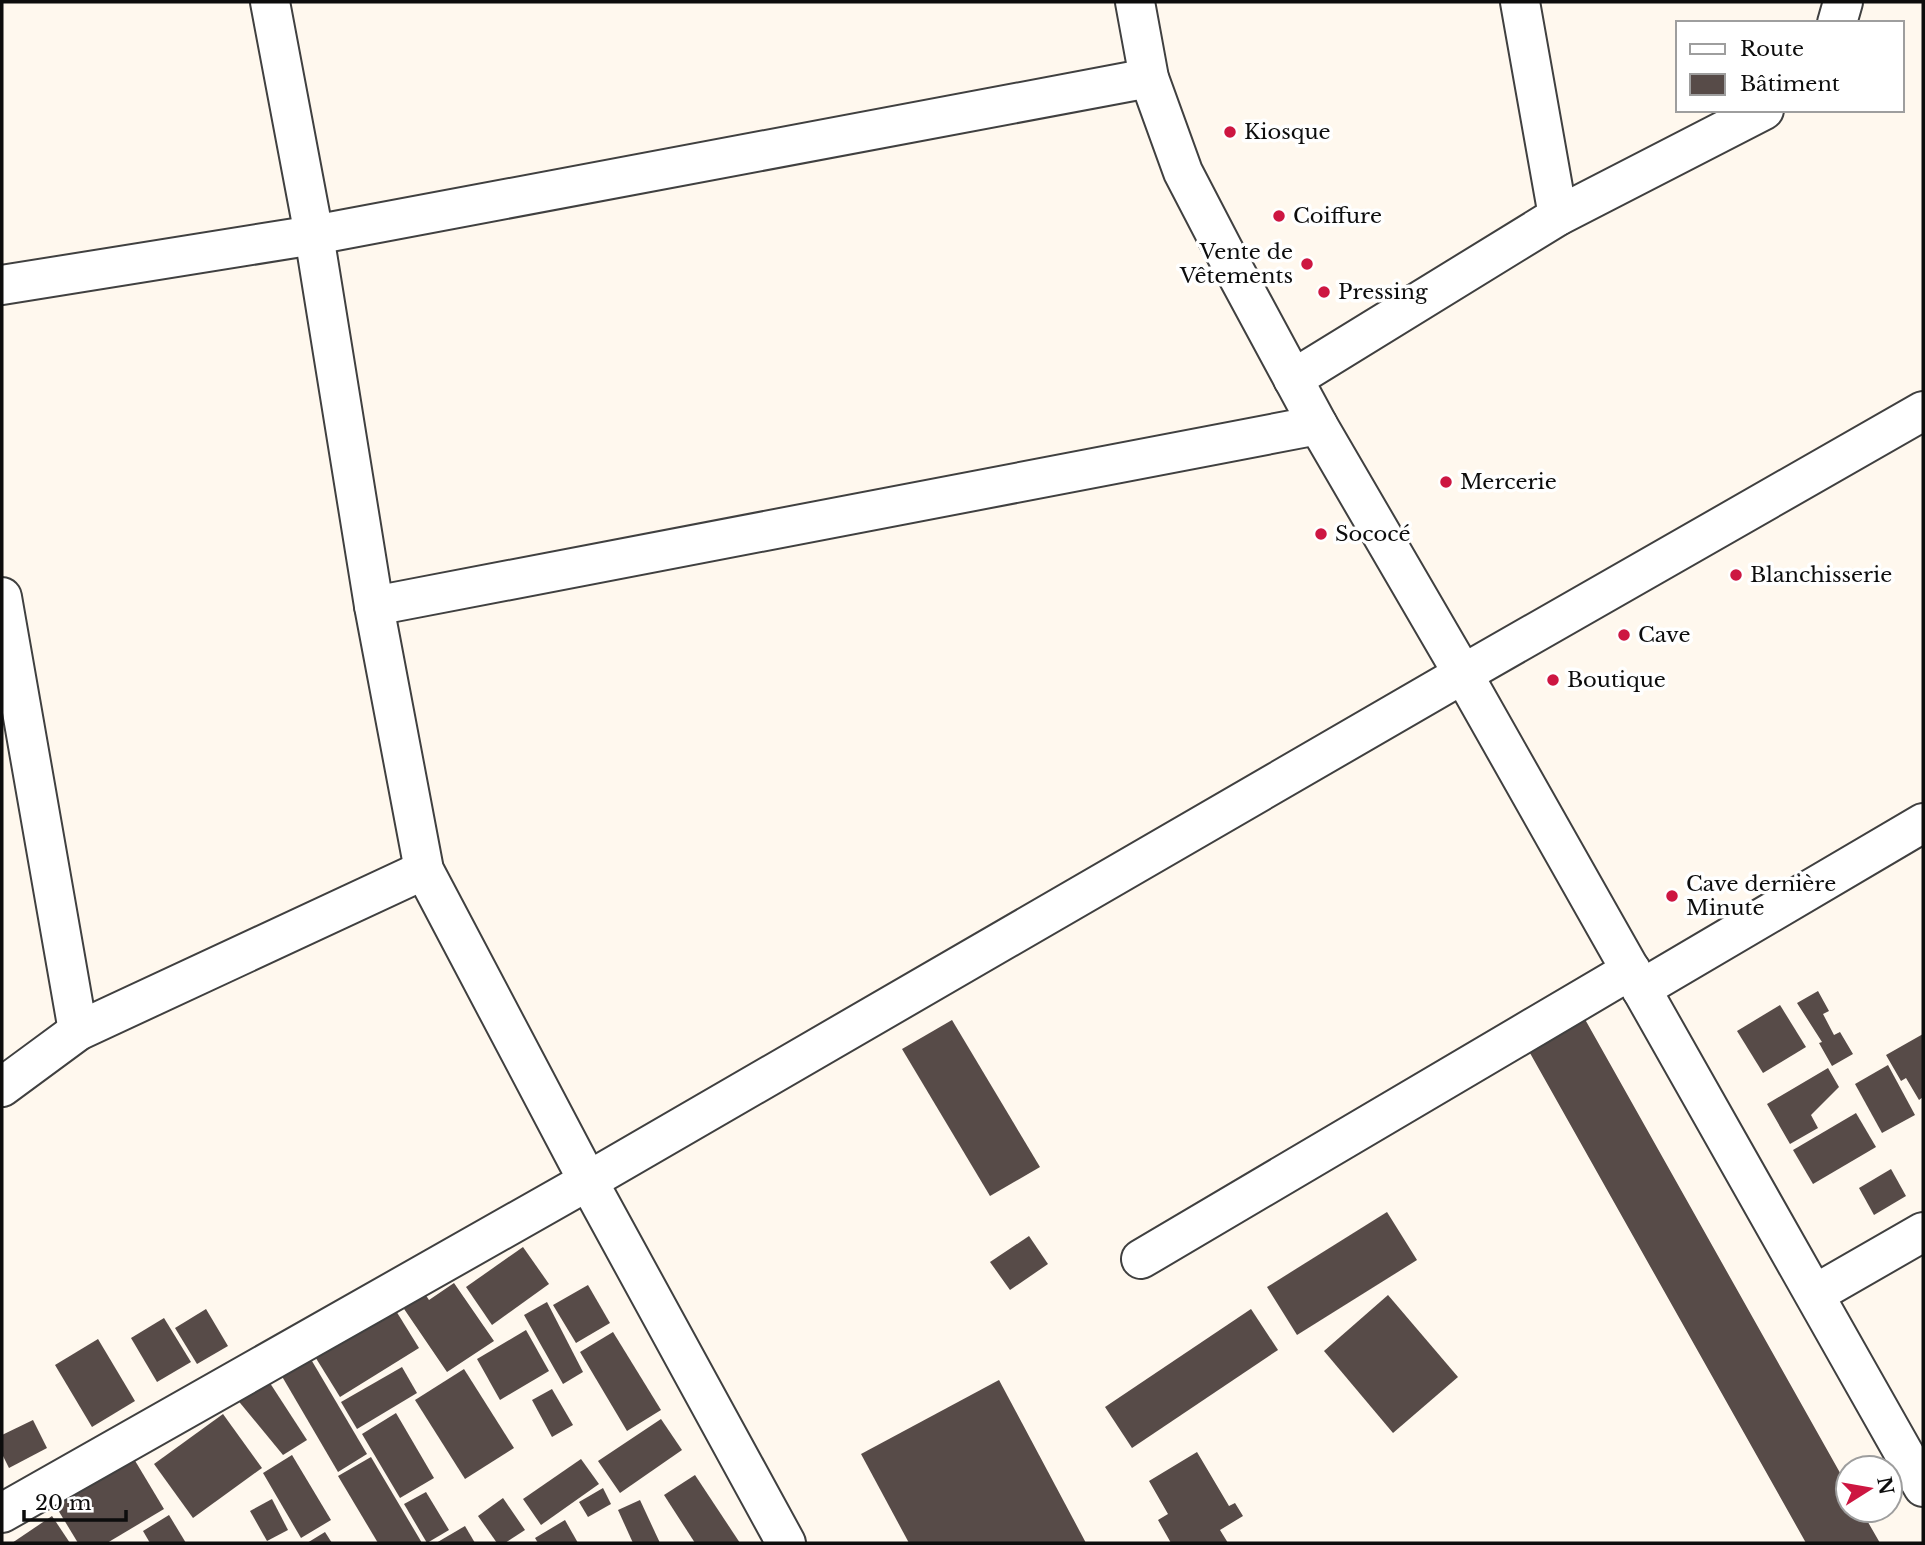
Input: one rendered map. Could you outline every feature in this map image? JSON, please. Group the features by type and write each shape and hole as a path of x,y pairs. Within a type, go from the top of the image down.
{"street":[{"path":"270,2 314,235 374,606 424,870 588,1181 786,1543"},
{"path":"1135,2 1149,78 1183,172 1293,380 1463,674 1923,1487"},
{"path":"1520,2 1558,216"},
{"path":"1838,21 1843,2"},
{"path":"2,285 314,235 1149,78"},
{"path":"1293,380 1558,216 1760,112"},
{"path":"2,1513 588,1181 1923,411"},
{"path":"374,606 1318,425"},
{"path":"2,597 78,1031"},
{"path":"1141,1259 1636,980 1923,823"},
{"path":"2,1087 78,1031 424,870"},
{"path":"1815,1294 1923,1232"}],"building":[{"path":"1818,991 1829,1011 1823,1014 1834,1035 1840,1032 1853,1054 1832,1066 1819,1043 1822,1042 1797,1003"},
{"path":"1780,1005 1806,1047 1763,1073 1737,1031"},
{"path":"1582,1014 1834,1462 1834,1524 1869,1524 1880,1543 1806,1543 1526,1046"},
{"path":"952,1020 1040,1167 990,1196 902,1049"},
{"path":"1923,1034 1923,1097 1919,1100 1906,1078 1901,1081 1886,1055"},
{"path":"1888,1065 1915,1115 1882,1133 1855,1084"},
{"path":"1828,1068 1839,1087 1811,1115 1818,1128 1790,1144 1767,1104"},
{"path":"1856,1113 1876,1147 1813,1184 1793,1150"},
{"path":"1891,1169 1906,1196 1874,1215 1859,1188"},
{"path":"1387,1212 1417,1260 1297,1335 1267,1287"},
{"path":"1029,1236 1048,1264 1010,1290 990,1262"},
{"path":"523,1247 549,1284 492,1325 466,1287"},
{"path":"454,1283 494,1341 447,1372 400,1303 421,1288 429,1300"},
{"path":"588,1285 610,1323 576,1343 553,1305"},
{"path":"1388,1295 1458,1377 1393,1433 1324,1351"},
{"path":"547,1302 583,1372 563,1384 524,1315"},
{"path":"393,1306 419,1348 340,1397 314,1355"},
{"path":"206,1309 228,1346 197,1364 175,1328"},
{"path":"1251,1309 1278,1350 1132,1448 1105,1407"},
{"path":"164,1318 191,1362 157,1382 131,1338"},
{"path":"526,1330 549,1371 500,1400 477,1359"},
{"path":"613,1332 661,1410 627,1431 580,1352"},
{"path":"98,1339 135,1401 92,1427 55,1365"},
{"path":"309,1356 367,1454 338,1472 280,1373"},
{"path":"402,1367 417,1393 357,1429 341,1402"},
{"path":"464,1369 514,1448 465,1479 415,1400"},
{"path":"268,1380 307,1440 283,1455 236,1398"},
{"path":"999,1380 1086,1543 909,1543 861,1454"},
{"path":"552,1389 573,1425 552,1437 532,1400"},
{"path":"396,1413 434,1478 400,1498 362,1434"},
{"path":"223,1414 262,1468 193,1518 154,1464"},
{"path":"661,1419 682,1450 620,1493 598,1461"},
{"path":"33,1420 47,1448 9,1468 2,1454 2,1435"},
{"path":"1197,1452 1229,1506 1235,1503 1243,1516 1220,1530 1228,1543 1171,1543 1158,1520 1168,1514 1149,1481"},
{"path":"131,1454 164,1509 107,1543 78,1543 52,1500"},
{"path":"292,1455 331,1520 301,1538 263,1473"},
{"path":"371,1457 422,1543 378,1543 338,1476"},
{"path":"581,1459 599,1484 541,1525 523,1499"},
{"path":"695,1475 740,1543 695,1543 664,1495"},
{"path":"603,1488 611,1504 588,1517 579,1502"},
{"path":"426,1492 449,1530 427,1543 404,1504"},
{"path":"503,1498 525,1530 505,1543 497,1543 478,1516"},
{"path":"272,1499 288,1530 267,1541 250,1511"},
{"path":"640,1500 660,1543 633,1543 618,1510"},
{"path":"169,1515 186,1543 150,1543 143,1531"},
{"path":"52,1516 70,1543 12,1543"},
{"path":"565,1520 578,1543 538,1543 535,1538"},
{"path":"465,1526 475,1543 436,1543"},
{"path":"325,1532 332,1543 307,1543"}],"place":[{"name":"Kiosque","path":"1230,132"},
{"name":"Coiffure","path":"1279,216"},
{"name":"Vente de Vêtements","path":"1307,264"},
{"name":"Pressing","path":"1324,292"},
{"name":"Mercerie","path":"1446,482"},
{"name":"Sococé","path":"1321,534"},
{"name":"Blanchisserie","path":"1736,575"},
{"name":"Cave","path":"1624,635"},
{"name":"Boutique","path":"1553,680"},
{"name":"Cave dernière Minute","path":"1672,896"}]}
